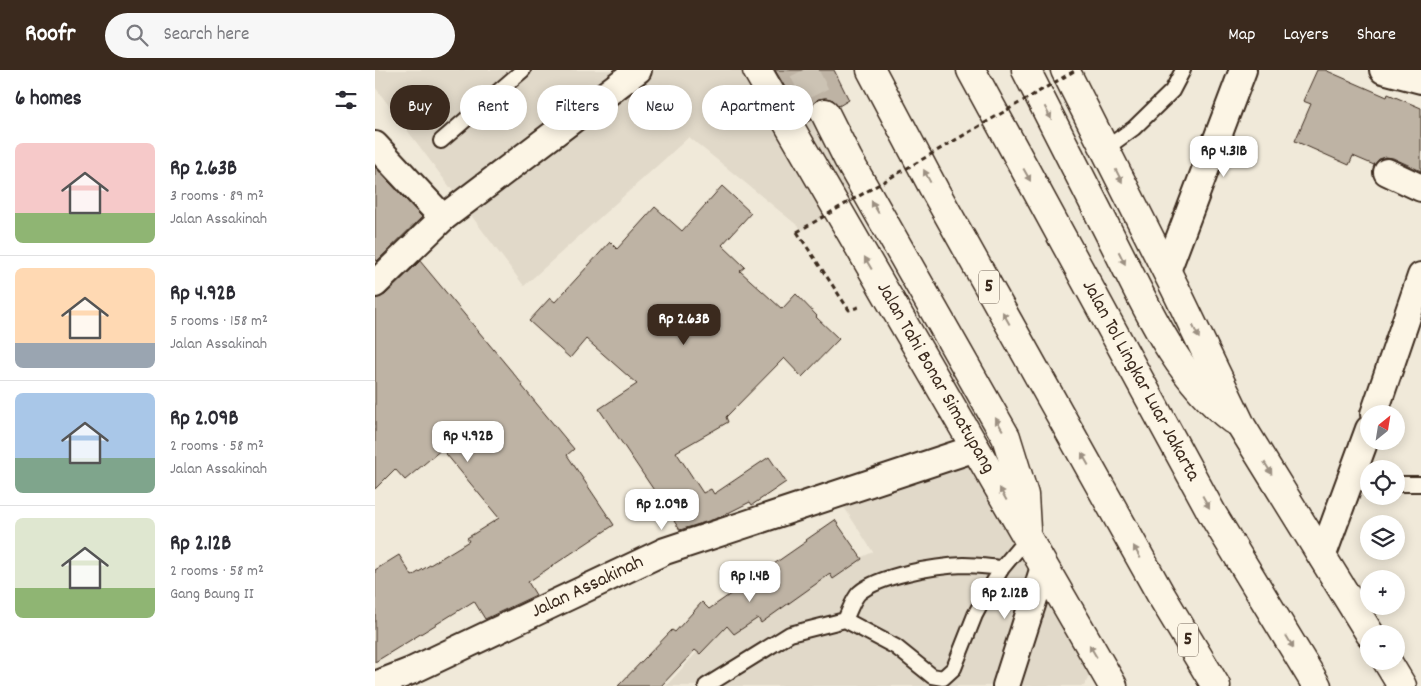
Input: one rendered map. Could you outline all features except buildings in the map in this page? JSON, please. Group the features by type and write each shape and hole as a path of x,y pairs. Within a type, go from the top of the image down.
{"highway":[{"name":"Jalan Tahi Bonar Simatupang","path":"757,70 1113,686"},
{"name":"5","path":"871,70 935,191 1161,595 1216,686"},
{"name":"Jalan Tol Lingkar Luar Jakarta","path":"971,70 1213,515 1317,686"},
{"path":"1026,70 1163,339 1215,406 1242,427"},
{"path":"1065,70 1167,271 1242,427 1364,625"},
{"path":"825,113 847,159 1006,437 1024,495 1027,538"},
{"path":"1392,670 1402,686"}],"street":[{"path":"375,284 443,218 637,70"},
{"path":"1167,271 1243,70"},
{"path":"1383,70 1421,80"},
{"path":"375,145 443,218"},
{"path":"1387,172 1421,188"},
{"path":"1377,405 1421,276"},
{"name":"Jalan Assakinah","path":"375,685 411,671 665,551 977,448"},
{"path":"1322,557 1359,483 1365,450"},
{"path":"1006,686 1044,567"}],"lane":[{"path":"441,141 523,70"},
{"path":"1105,149 1134,128 1172,91 1183,70"},
{"path":"1405,484 1421,484"},
{"path":"706,686 790,634 845,620 896,647 932,676 943,678 954,668 975,616 1002,568 1027,538"},
{"path":"845,620 858,594 875,583 905,574 963,565 1002,568"}],"path":[{"path":"849,310 797,232 1076,70"}],"shaded area":[{"path":"375,70 778,70 790,85 702,85 702,130 813,130 813,114 870,186 803,230 689,137 524,286 407,130 450,130 450,85 390,85 390,107 375,87"},
{"path":"979,439 1096,663 1084,686 666,686 730,616 873,552 833,490"}],"tunnel":[{"path":"803,70 825,113"}]}
